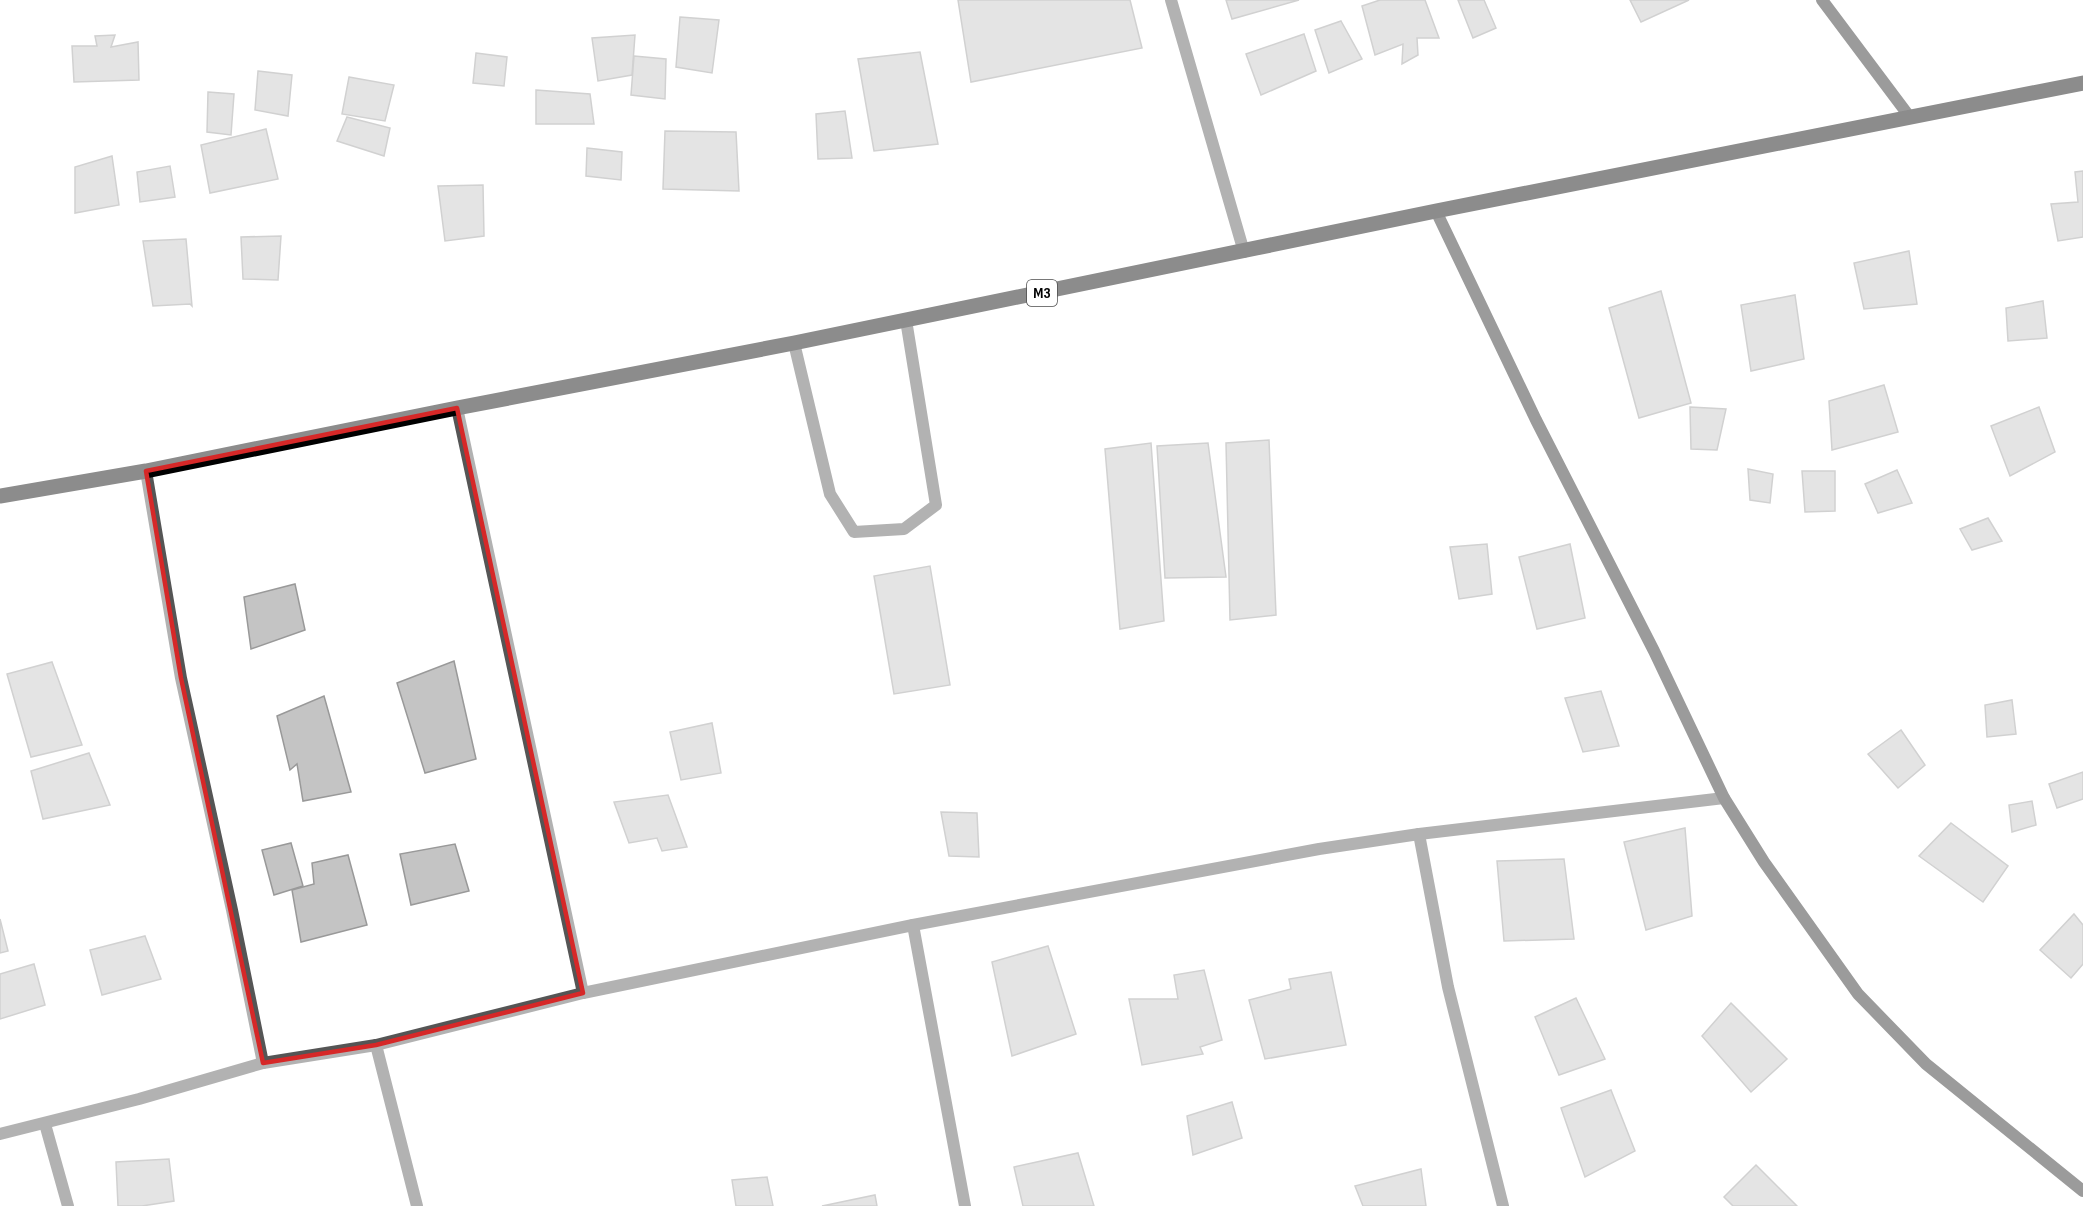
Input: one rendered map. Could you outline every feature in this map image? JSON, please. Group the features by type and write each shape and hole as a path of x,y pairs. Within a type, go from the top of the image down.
{"main road":[{"name":"M3","path":"0,496 146,471 794,343 1437,211 2083,83"}],"street":[{"path":"1171,0 1244,252"},
{"path":"1822,0 1909,116"},
{"path":"1437,211 1536,420 1654,651 1724,798 1764,862 1858,994 1926,1064 2083,1191"},
{"path":"794,343 830,494 854,532 904,529 936,505 906,320"},
{"path":"457,408 583,993"},
{"path":"146,471 181,678 263,1064"},
{"path":"0,1134 45,1124 263,1064 376,1045 583,993 913,925 1319,849 1419,834 1724,798"},
{"path":"1419,834 1448,987 1503,1206"},
{"path":"913,925 965,1206"},
{"path":"376,1045 417,1206"},
{"path":"45,1124 68,1206"}],"highlighted area":[{"path":"457,408 583,993 376,1045 263,1063 181,678 146,471"}],"building":[{"path":"958,0 1130,0 1142,48 971,82"},
{"path":"1226,0 1299,0 1232,19"},
{"path":"1380,0 1425,0 1439,38 1417,38 1418,55 1402,64 1403,44 1375,55 1362,6"},
{"path":"1458,0 1484,0 1496,28 1473,38"},
{"path":"1630,0 1689,0 1641,22"},
{"path":"680,17 719,20 712,73 676,67"},
{"path":"1341,21 1362,59 1329,73 1315,30"},
{"path":"1304,34 1316,71 1261,95 1246,54"},
{"path":"115,35 111,47 138,42 139,80 74,82 72,46 97,46 95,36"},
{"path":"635,35 632,75 598,81 592,38"},
{"path":"920,52 938,144 874,151 858,59"},
{"path":"476,53 507,57 504,86 473,83"},
{"path":"634,56 666,59 665,99 631,95"},
{"path":"258,71 292,75 288,116 255,110"},
{"path":"349,77 394,85 385,121 342,114"},
{"path":"536,90 590,94 594,124 536,124"},
{"path":"208,92 234,94 231,135 207,132"},
{"path":"845,111 852,158 818,159 816,114"},
{"path":"347,117 390,128 384,156 337,141"},
{"path":"266,129 278,179 210,193 201,145"},
{"path":"665,131 736,132 739,191 663,189"},
{"path":"587,148 622,152 621,180 586,176"},
{"path":"112,156 119,205 75,213 75,167"},
{"path":"170,166 175,197 140,202 137,172"},
{"path":"2083,171 2083,237 2058,241 2051,204 2078,202 2075,172"},
{"path":"483,185 484,236 445,241 438,186"},
{"path":"281,236 278,280 243,279 241,237"},
{"path":"186,239 192,306 190,304 153,306 143,241"},
{"path":"1909,251 1917,304 1864,309 1854,263"},
{"path":"1661,291 1691,403 1639,418 1609,308"},
{"path":"1795,295 1804,359 1751,371 1741,305"},
{"path":"2043,301 2047,338 2008,341 2006,308"},
{"path":"1884,385 1898,432 1832,450 1829,401"},
{"path":"1690,407 1726,409 1717,450 1691,449"},
{"path":"2039,407 2055,452 2010,476 1991,426"},
{"path":"1269,440 1276,615 1230,620 1226,443"},
{"path":"1151,443 1164,621 1120,629 1105,449"},
{"path":"1208,443 1226,577 1165,578 1157,446"},
{"path":"1748,469 1773,474 1770,503 1750,500"},
{"path":"1897,470 1912,503 1878,513 1865,484"},
{"path":"1802,471 1835,471 1835,511 1805,512"},
{"path":"1988,518 2002,541 1972,550 1960,529"},
{"path":"1487,544 1492,594 1459,599 1450,547"},
{"path":"1570,544 1585,618 1537,629 1519,557"},
{"path":"930,566 950,685 894,694 874,576"},
{"path":"295,584 305,630 251,649 244,597"},
{"path":"454,661 476,759 425,773 397,683"},
{"path":"52,662 82,745 31,757 7,674"},
{"path":"1601,691 1619,746 1583,752 1565,698"},
{"path":"324,696 351,792 303,801 297,764 290,770 277,716"},
{"path":"2012,700 2016,734 1987,737 1985,705"},
{"path":"712,723 721,773 681,780 670,732"},
{"path":"1901,730 1925,765 1898,788 1868,754"},
{"path":"89,753 110,805 43,819 31,771"},
{"path":"2083,772 2083,799 2057,808 2049,784"},
{"path":"668,795 687,847 662,851 657,838 629,843 614,802"},
{"path":"2032,801 2036,825 2012,832 2009,805"},
{"path":"941,812 977,813 979,857 949,856"},
{"path":"1951,823 2008,866 1983,902 1919,856"},
{"path":"1685,828 1692,916 1646,930 1624,842"},
{"path":"291,843 303,886 274,895 262,850"},
{"path":"455,844 469,891 411,905 400,854"},
{"path":"348,855 367,925 301,942 292,890 314,884 312,863"},
{"path":"1564,859 1574,939 1504,941 1497,861"},
{"path":"2074,914 2083,925 2083,964 2071,978 2040,950"},
{"path":"0,919 8,951 0,953"},
{"path":"145,936 161,979 102,995 90,950"},
{"path":"1048,946 1076,1034 1012,1056 992,962"},
{"path":"34,964 45,1005 0,1019 0,974"},
{"path":"1204,970 1222,1040 1200,1047 1203,1054 1142,1065 1129,999 1178,999 1174,975"},
{"path":"1331,972 1346,1045 1265,1059 1249,1000 1291,989 1289,979"},
{"path":"1576,998 1605,1059 1559,1075 1535,1017"},
{"path":"1731,1003 1787,1059 1751,1092 1702,1036"},
{"path":"1611,1090 1635,1151 1585,1177 1561,1108"},
{"path":"1232,1102 1242,1138 1193,1155 1187,1116"},
{"path":"1078,1153 1094,1206 1023,1206 1014,1167"},
{"path":"169,1159 174,1201 142,1206 118,1206 116,1162"},
{"path":"1756,1165 1797,1206 1733,1206 1724,1197"},
{"path":"1421,1169 1426,1206 1363,1206 1355,1186"},
{"path":"767,1177 773,1206 736,1206 732,1180"},
{"path":"875,1195 877,1206 822,1206"}]}
